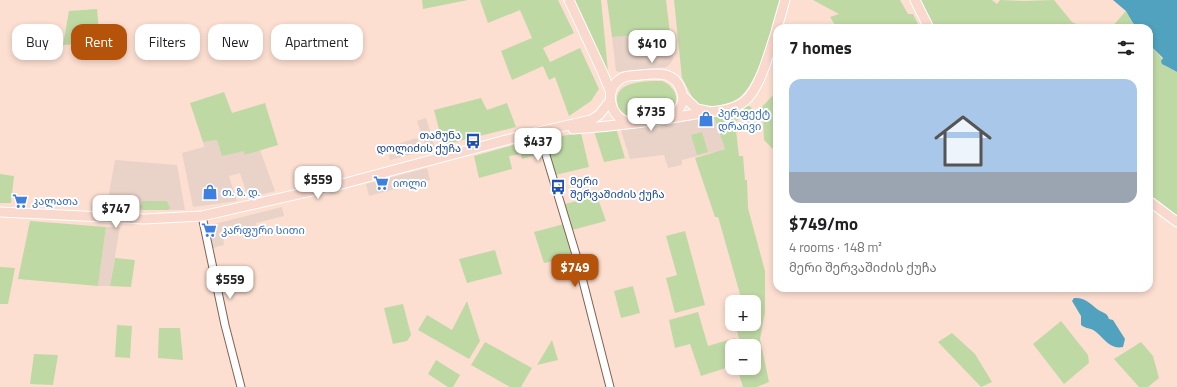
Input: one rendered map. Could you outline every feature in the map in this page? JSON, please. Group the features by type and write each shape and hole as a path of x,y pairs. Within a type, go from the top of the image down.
{"main road":[{"path":"569,0 602,70 611,97 612,110 615,115 630,124"},
{"path":"778,24 785,0"},
{"path":"915,0 927,24"},
{"path":"543,131 630,124 668,119 726,109 740,104 750,95 757,83 773,39"},
{"path":"602,70 621,78 664,74 678,82 683,96 697,109 714,111"},
{"path":"590,120 599,115 621,78"},
{"path":"668,119 678,112 683,96"},
{"path":"0,212 144,220 202,216 338,185 543,131 611,116 614,122 606,126"},
{"path":"1153,204 1177,222"}],"street":[{"path":"543,131 610,387"},
{"path":"202,216 225,324 241,387"}],"shaded area":[{"path":"670,33 673,59 666,67 619,72 616,71 612,37"},
{"path":"714,117 725,149 682,160 682,165 668,168 664,155 630,159 620,127"},
{"path":"426,118 435,148 427,151 417,121"},
{"path":"417,138 421,152 390,160 389,155 402,151 400,143"},
{"path":"217,140 244,151 246,155 260,150 275,191 248,198 240,173 229,176 237,201 193,207 182,153 204,147 203,142"},
{"path":"115,160 177,165 185,210 106,210"},
{"path":"427,168 430,180 369,196 366,184"},
{"path":"282,207 284,216 256,223 257,229 223,238 224,245 213,248 207,226"},
{"path":"106,227 120,227 110,286 98,286"}],"green space":[{"path":"422,0 468,0 423,9"},
{"path":"480,0 558,0 574,33 543,48 550,62 580,48 599,89 591,101 569,116 555,77 549,80 543,66 512,80 501,51 532,38 520,10 488,23"},
{"path":"573,0 601,0 608,71 604,68"},
{"path":"607,0 666,0 670,33 612,37"},
{"path":"674,0 780,0 761,63 749,86 738,98 721,105 714,106 696,104 682,78"},
{"path":"813,0 900,0 908,14 913,14 918,24 834,24 830,17 839,14"},
{"path":"920,0 992,0 997,4 1000,0 1054,0 1072,22 1076,24 932,24"},
{"path":"97,9 98,24 71,24 71,45 63,45 69,11"},
{"path":"1126,11 1134,24 1115,24"},
{"path":"1153,47 1162,58 1165,66 1177,72 1177,217 1153,200"},
{"path":"662,81 670,86 675,93 676,102 670,110 656,115 633,117 628,116 619,109 617,100 619,93 623,88 638,82"},
{"path":"224,92 232,113 265,103 278,145 245,155 244,151 222,156 217,140 203,142 190,103"},
{"path":"773,95 773,149 764,140 763,118 759,110"},
{"path":"481,98 487,110 507,103 516,127 443,145 434,110"},
{"path":"746,104 752,108 735,122 739,156 743,156 745,180 747,180 748,208 765,271 765,312 760,339 739,339 737,331 761,331 761,295 739,295 719,220 718,217 715,217 695,158 725,149 714,117"},
{"path":"616,128 625,158 604,162 594,131"},
{"path":"702,132 708,152 697,155 691,135"},
{"path":"581,133 589,167 555,175 543,139"},
{"path":"539,138 542,153 522,159 521,154 509,156 512,169 479,178 474,156"},
{"path":"0,174 14,176 11,203 0,203"},
{"path":"597,196 606,221 572,230 565,204"},
{"path":"143,201 167,201 170,208 168,210 143,210 140,207"},
{"path":"30,221 106,227 98,286 18,279"},
{"path":"564,224 575,256 544,263 534,232"},
{"path":"685,231 705,305 675,313 666,278 677,275 666,236"},
{"path":"495,250 502,274 467,283 459,259"},
{"path":"115,258 135,260 131,287 110,286"},
{"path":"0,267 15,268 8,304 0,304"},
{"path":"633,286 640,313 621,318 614,291"},
{"path":"467,301 480,341 469,359 418,330 427,315 452,330"},
{"path":"403,304 411,335 407,341 393,344 384,308"},
{"path":"698,312 708,346 725,341 725,368 701,376 690,344 675,348 669,320"},
{"path":"1061,321 1088,355 1089,363 1064,384 1033,344"},
{"path":"117,325 132,326 130,358 115,357"},
{"path":"159,328 180,328 183,360 158,358"},
{"path":"952,333 975,354 992,382 981,387 938,342"},
{"path":"552,340 558,360 537,365"},
{"path":"485,342 532,368 521,387 510,387 471,365"},
{"path":"1141,342 1153,356 1159,378 1148,387 1139,387 1114,359"},
{"path":"761,344 769,382 757,387 743,387 739,375 761,375"},
{"path":"34,354 58,355 53,385 30,384"},
{"path":"436,360 460,375 453,387 448,387 428,374"}],"water":[{"path":"1113,0 1177,0 1177,72 1162,64 1161,61 1163,58 1153,48 1153,24 1134,24 1126,11"},
{"path":"1074,298 1081,298 1087,301 1106,314 1109,319 1113,320 1125,339 1123,347 1114,347 1094,331 1081,325 1081,316 1072,301"}],"place":[{"name":"პერფექტ დრაივი","path":"706,119"},
{"name":"თამუნა დოლიძის ქუჩა","path":"473,141"},
{"name":"იოლი","path":"381,183"},
{"name":"მერი შერვაშიძის ქუჩა","path":"558,187"},
{"name":"თ. ზ. დ.","path":"210,192"},
{"name":"კალათა","path":"20,201"},
{"name":"კარფური სითი","path":"209,230"}]}
